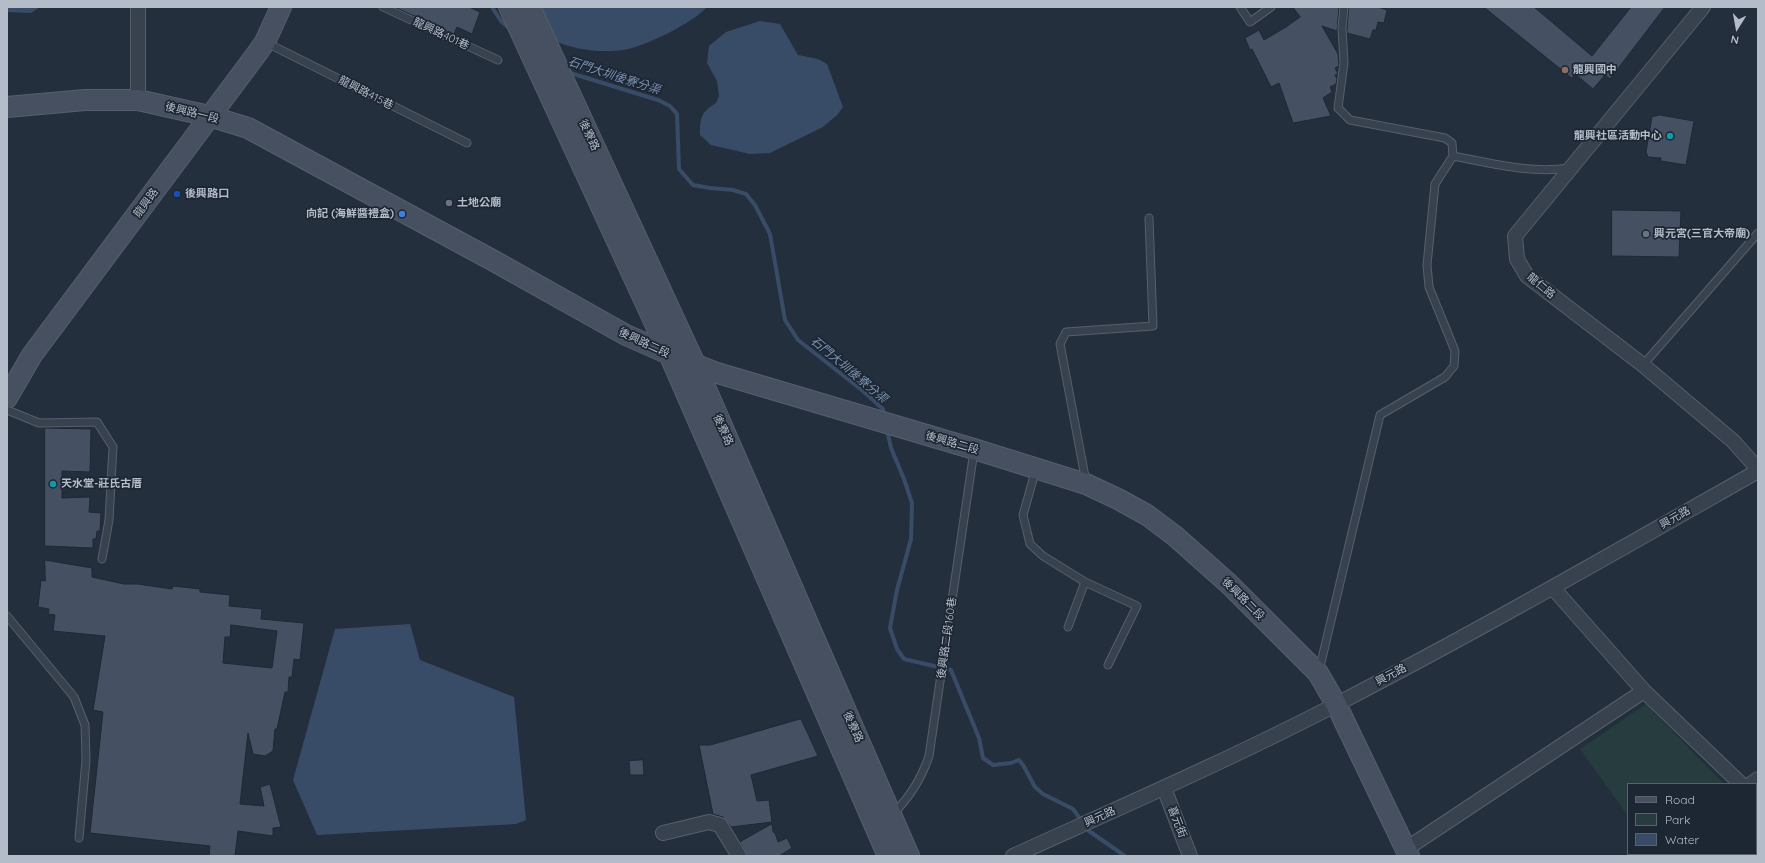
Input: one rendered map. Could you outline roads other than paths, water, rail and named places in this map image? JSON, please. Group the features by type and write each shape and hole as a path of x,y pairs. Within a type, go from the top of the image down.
{"street":[{"path":"138,7 138,100"},
{"name":"龍興路","path":"7,398 32,355 265,42 281,7"},
{"name":"後寮路","path":"509,7 669,354 888,856"},
{"name":"後寮路","path":"530,7 695,364 909,856"},
{"name":"龍仁路","path":"1703,7 1515,236 1517,259 1527,276 1643,365 1733,441 1758,470"},
{"name":"後興路一段","path":"7,107 85,100 138,100 209,116 248,128 361,189"},
{"name":"後興路二段","path":"361,189 626,335 669,354 721,374 1086,484 1147,515 1175,536 1229,584 1318,674 1336,704 1408,853"},
{"name":"興元路","path":"1013,856 1164,788 1336,704 1553,588 1758,470"},
{"path":"1553,588 1644,691 1740,783"},
{"path":"1408,853 1644,691"},
{"name":"喜元街","path":"1164,788 1190,856"},
{"path":"663,834 709,822 720,825 739,856"}],"lane":[{"name":"龍興路401巷","path":"383,7 498,60"},
{"path":"1240,7 1250,22 1271,7"},
{"path":"1318,674 1380,415 1445,377 1454,366 1454,351 1429,287 1427,265 1435,184 1453,156 1452,143 1445,138 1350,120 1338,108 1344,63 1342,28 1344,7"},
{"name":"龍興路415巷","path":"265,42 467,143"},
{"path":"1453,156 1500,165 1549,171 1572,167"},
{"path":"1086,484 1060,344 1066,332 1153,326 1149,218"},
{"path":"1643,365 1758,232"},
{"path":"7,410 39,423 96,422 113,447 109,520 102,558"},
{"name":"後興路二段160巷","path":"891,815 900,807 924,772 930,756 974,449"},
{"path":"1036,469 1023,515 1030,544 1043,556 1085,582 1137,606 1108,665"},
{"path":"1068,627 1085,582"},
{"path":"7,616 74,697 84,725 86,760 79,838"}],"water":[{"path":"7,7 40,7 31,13 7,12"},
{"path":"518,7 707,7 680,27 655,39 632,48 606,51 578,48 554,40"},
{"path":"760,21 780,24 798,55 818,59 827,64 843,107 837,115 823,127 770,153 750,154 711,145 700,135 700,124 704,113 716,103 719,96 717,81 707,63 709,46 726,32"},
{"path":"410,624 420,660 514,697 526,820 516,824 317,835 293,780 335,629"}],"waterway":[{"name":"石門大圳後寮分渠","path":"492,7 501,21 509,28"},
{"name":"石門大圳後寮分渠","path":"567,72 658,100 670,106 677,114 679,169 693,185 733,190 746,194 755,205 770,234 785,320 798,340 863,391 883,409 884,415"},
{"name":"石門大圳後寮分渠","path":"887,430 891,448 912,503 911,539 897,590 890,628 897,649 904,659 951,670 979,738 983,758 993,765 1011,763 1019,760 1035,787 1043,794 1073,809 1089,831 1125,856"}],"place":[{"name":"龍興國中","path":"1565,70"},
{"name":"龍興社區活動中心","path":"1670,136"},
{"name":"後興路口","path":"177,194"},
{"name":"土地公廟","path":"449,203"},
{"name":"向記 (海鮮醬禮盒)","path":"402,214"},
{"name":"興元宮(三官大帝廟)","path":"1646,234"},
{"name":"天水堂-莊氏古厝","path":"53,484"}]}
